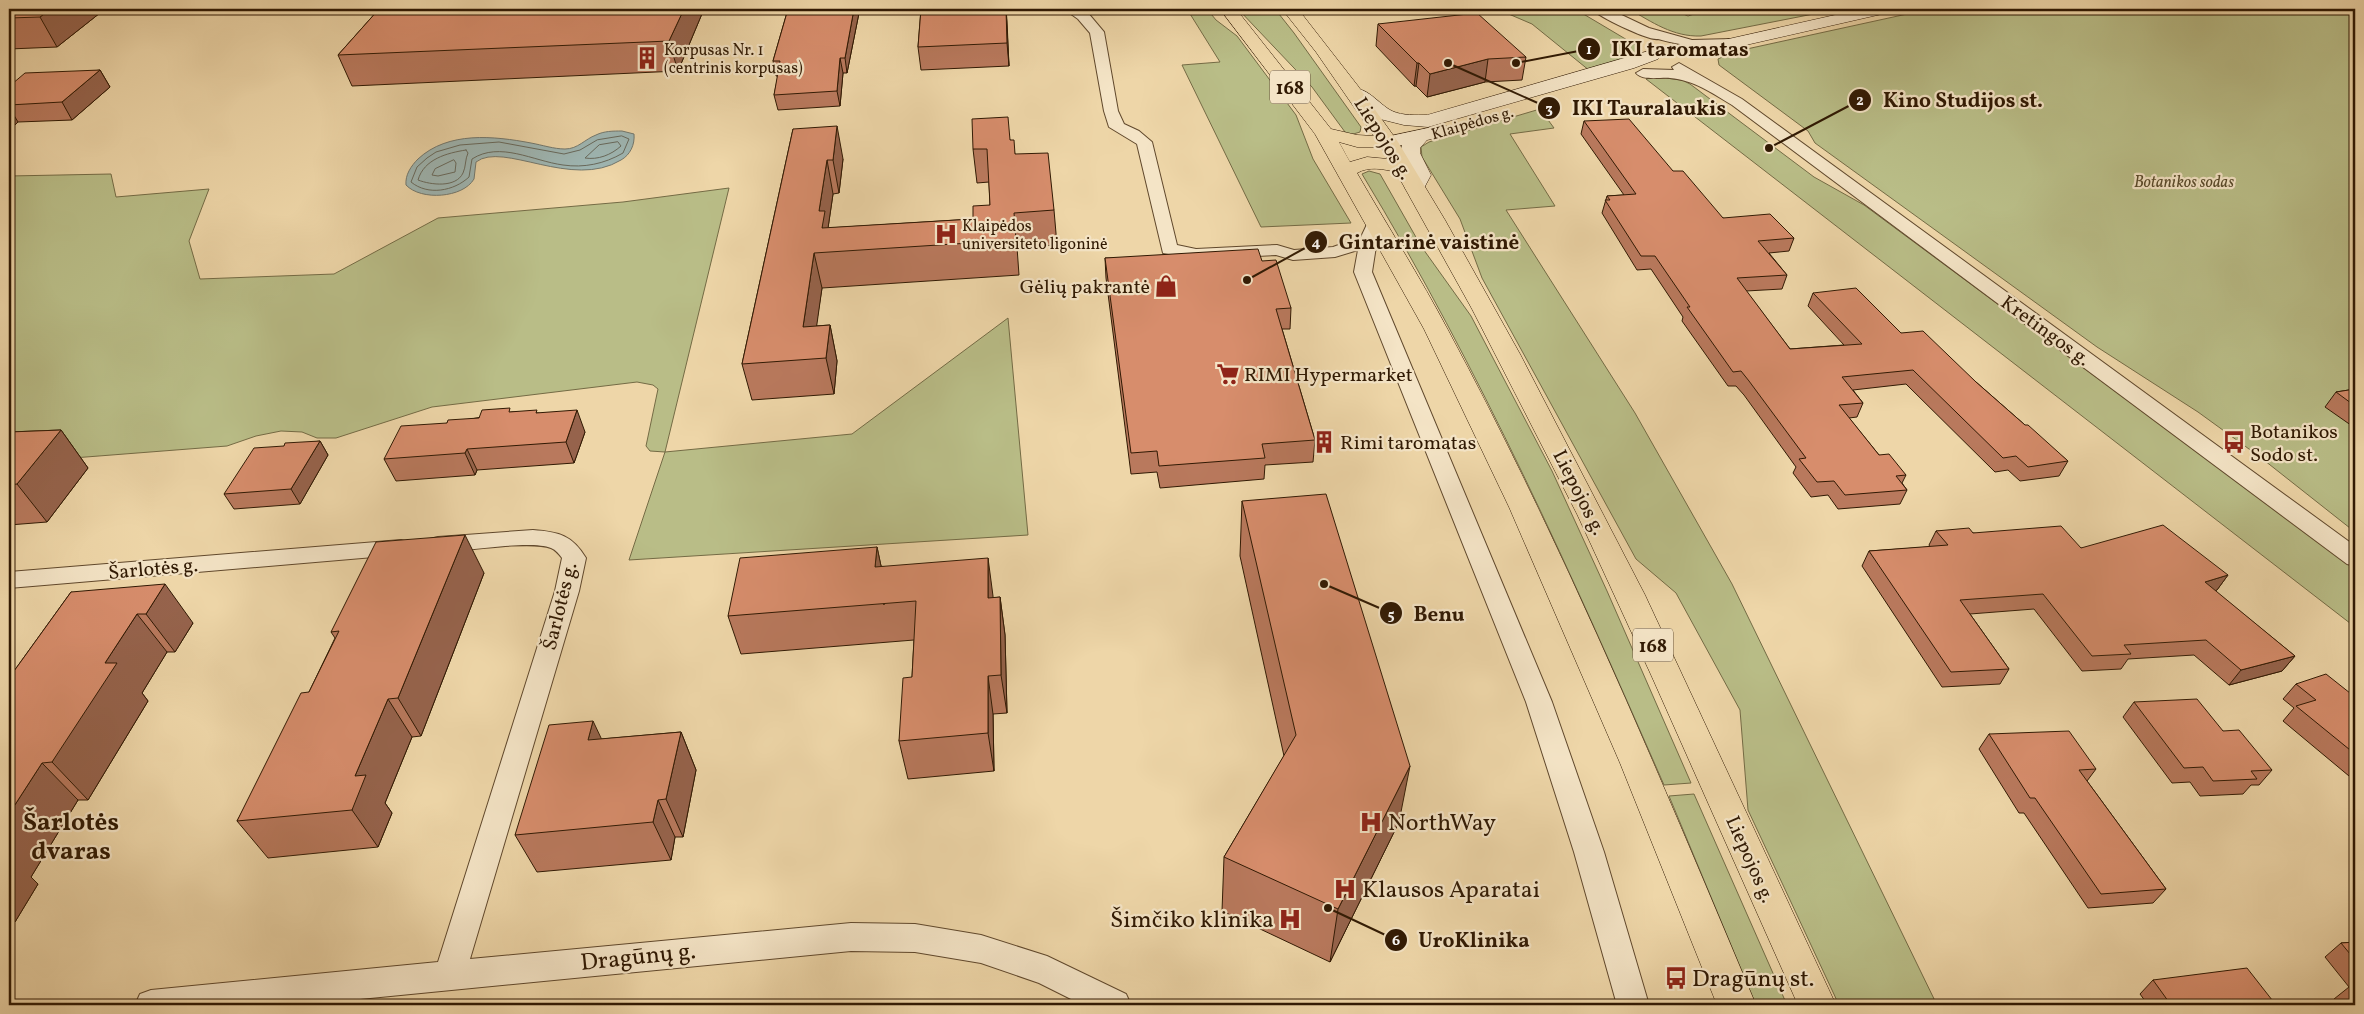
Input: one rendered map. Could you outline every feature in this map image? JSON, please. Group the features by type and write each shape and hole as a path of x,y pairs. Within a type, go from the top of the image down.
{"main road":[{"name":"168","path":"1228,9 1324,133 1347,171 1372,231 1436,329 1523,507 1637,763 1736,1005"},
{"name":"Liepojos g.","path":"1290,9 1355,93 1388,142 1493,325 1607,545 1817,1005"},
{"path":"1355,93 1368,99 1381,112 1390,116 1403,120 1428,121 1628,64 1654,53 1716,46 1882,9"},
{"path":"1643,73 1674,66 1695,65 1716,46"},
{"path":"1680,49 1699,60"},
{"path":"1654,53 1654,59 1674,66"},
{"name":"Klaipėdos g.","path":"1388,142 1419,137 1643,73"},
{"path":"1324,133 1358,141 1388,142"},
{"path":"1415,188 1422,176 1410,153 1410,147 1419,137"},
{"path":"1347,171 1356,164 1369,162 1403,168"}],"street":[{"path":"1070,9 1083,16 1097,32 1111,111 1116,127 1134,134 1144,142 1169,249 1196,254 1277,250 1293,255 1334,252 1372,231"},
{"path":"1599,9 1680,49"},
{"path":"1616,18 1654,53"},
{"path":"1640,30 1692,44 1734,42"},
{"name":"Kretingos g.","path":"1699,60 1737,102"},
{"name":"Kretingos g.","path":"1674,66 1737,102 2355,558"},
{"name":"Klaipėdos g.","path":"1643,73 1672,74 1700,80"},
{"path":"1363,272 1372,231"},
{"path":"1334,252 1363,272 1539,702 1589,852 1633,1005"},
{"name":"Šarlotės g.","path":"9,580 518,539 557,542 569,549 574,558 567,591 450,974"},
{"name":"Dragūnų g.","path":"151,1005 450,974 841,938 915,938 981,949 1047,971 1115,1005"}],"green space":[{"path":"1187,9 1207,9 1216,20 1237,36 1296,115 1313,159 1351,223 1261,227 1182,65 1220,62"},
{"path":"1238,9 1275,9 1361,127 1360,132 1350,135 1345,132 1312,87"},
{"path":"1497,9 1575,9 1639,47 1642,51 1638,55 1590,71 1532,24"},
{"path":"1629,9 1671,9 1688,16 1710,9 1839,9 1701,36 1691,36 1655,24"},
{"name":"Botanikos sodas","path":"1930,9 2355,9 2355,532 2260,457 2198,412 2097,347 1815,143 1808,131 1719,65 1718,59 1733,52"},
{"path":"1657,77 1682,80 1690,84 1814,177 1864,205 2355,569 2355,627 1646,79"},
{"path":"1540,109 1554,128 1510,134 1555,206 1506,210 1635,413 1732,584 1937,1005 1839,1005 1748,810 1740,710 1676,593 1636,559 1482,278 1460,219 1422,157 1421,147 1429,142"},
{"path":"1369,171 1380,174 1421,246 1471,316 1552,471 1691,783 1664,785 1560,552 1485,398 1446,322 1362,174"},
{"path":"111,174 116,197 209,189 189,241 200,279 334,274 438,218 623,202 729,188 665,452 650,451 646,446 658,389 653,385 637,382 432,407 336,438 317,438 302,432 281,431 256,436 227,446 9,463 9,176"},
{"path":"1008,318 1028,535 629,560 665,452 852,434"},
{"path":"1694,794 1787,1005 1756,1005 1669,796"}],"water":[{"path":"622,131 634,134 634,142 631,149 621,160 602,168 581,170 503,157 488,157 476,162 474,179 461,190 442,195 431,195 413,190 406,185 409,171 418,159 430,150 457,140 472,138 502,139 570,149 602,133"}],"building":[{"path":"9,9 51,9 40,17 9,18"},
{"path":"379,9 684,9 669,41 338,55"},
{"path":"788,9 854,9 845,58 840,58 837,91 774,95 780,61 773,61"},
{"path":"921,9 1006,9 1007,43 918,47"},
{"path":"1477,13 1526,57 1488,59 1430,74 1378,24"},
{"path":"100,70 62,102 9,105 9,84 12,84 25,73"},
{"path":"1008,117 1010,140 1014,140 1015,154 1048,153 1054,210 1014,213 1016,240 814,253 803,327 830,325 826,358 742,364 793,129 837,126 833,160 827,160 819,211 825,211 822,228 973,219 973,206 990,205 987,149 973,149 972,119"},
{"path":"1629,119 1673,171 1683,171 1723,218 1770,214 1794,238 1758,241 1787,275 1737,278 1790,349 1862,344 1813,293 1856,288 1901,333 1923,331 1976,382 2068,461 2028,467 2016,456 2003,458 1913,370 1842,377 1863,403 1839,405 1879,455 1889,454 1906,475 1896,476 1907,490 1845,495 1834,481 1817,482 1799,459 1806,458 1749,381 1741,371 1733,372 1687,307 1690,307 1655,256 1641,256 1605,200 1610,200 1607,196 1636,194 1584,121"},
{"path":"1258,249 1262,261 1276,260 1291,308 1276,309 1315,440 1262,444 1265,458 1159,466 1157,451 1131,453 1105,258"},
{"path":"2355,389 2355,406 2336,392"},
{"path":"510,408 509,412 537,410 536,413 577,410 566,442 467,449 465,453 384,459 401,426 447,423 448,420 479,418 482,410"},
{"path":"61,430 17,484 9,485 9,432"},
{"path":"320,441 291,489 224,494 254,448 284,446 285,443"},
{"path":"1326,494 1410,766 1338,909 1224,857 1296,735 1242,501"},
{"path":"2163,525 2228,575 2205,582 2295,656 2241,670 2206,640 2124,645 2131,654 2092,656 2043,594 1960,600 2009,669 1951,672 1869,551 1948,545 1936,531 1969,528 1973,533 2061,526 2081,548"},
{"path":"465,535 398,698 388,699 355,776 366,775 352,810 237,821 301,693 309,692 339,631 331,632 376,542"},
{"path":"877,547 875,567 988,558 988,598 1000,597 1001,675 988,676 988,733 899,741 903,678 912,677 916,601 728,616 740,558"},
{"path":"165,584 146,614 137,614 105,663 117,663 52,762 42,763 9,814 9,678 71,592"},
{"path":"2326,674 2355,697 2355,754 2296,706 2316,700 2296,684"},
{"path":"2197,699 2223,731 2239,730 2272,770 2251,771 2257,779 2213,781 2203,767 2184,768 2134,702"},
{"path":"593,721 588,740 681,732 666,799 658,800 653,822 515,835 549,725"},
{"path":"2069,731 2096,769 2079,770 2166,889 2101,894 2035,798 2030,798 1989,734"},
{"path":"2355,942 2355,960 2341,943"},
{"path":"2247,968 2276,1005 2171,1005 2153,980"}],"place":[{"name":"Korpusas Nr. 1 (centrinis korpusas)","path":"647,58"},
{"name":"IKI Tauralaukis","path":"1448,63"},
{"name":"IKI taromatas","path":"1516,63"},
{"name":"Kino Studijos st.","path":"1769,148"},
{"name":"Klaipėdos universiteto ligoninė","path":"946,234"},
{"name":"Gintarinė vaistinė","path":"1247,280"},
{"name":"Gėlių pakrantė","path":"1166,286"},
{"name":"RIMI Hypermarket","path":"1228,374"},
{"name":"Rimi taromatas","path":"1324,442"},
{"name":"Botanikos Sodo st.","path":"2234,442"},
{"name":"Benu","path":"1324,584"},
{"name":"NorthWay","path":"1371,822"},
{"name":"Klausos Aparatai","path":"1345,889"},
{"name":"UroKlinika","path":"1328,908"},
{"name":"Šimčiko klinika","path":"1290,919"},
{"name":"Dragūnų st.","path":"1676,978"}],"district":[{"name":"Šarlotės dvaras","path":"71,836"}]}
